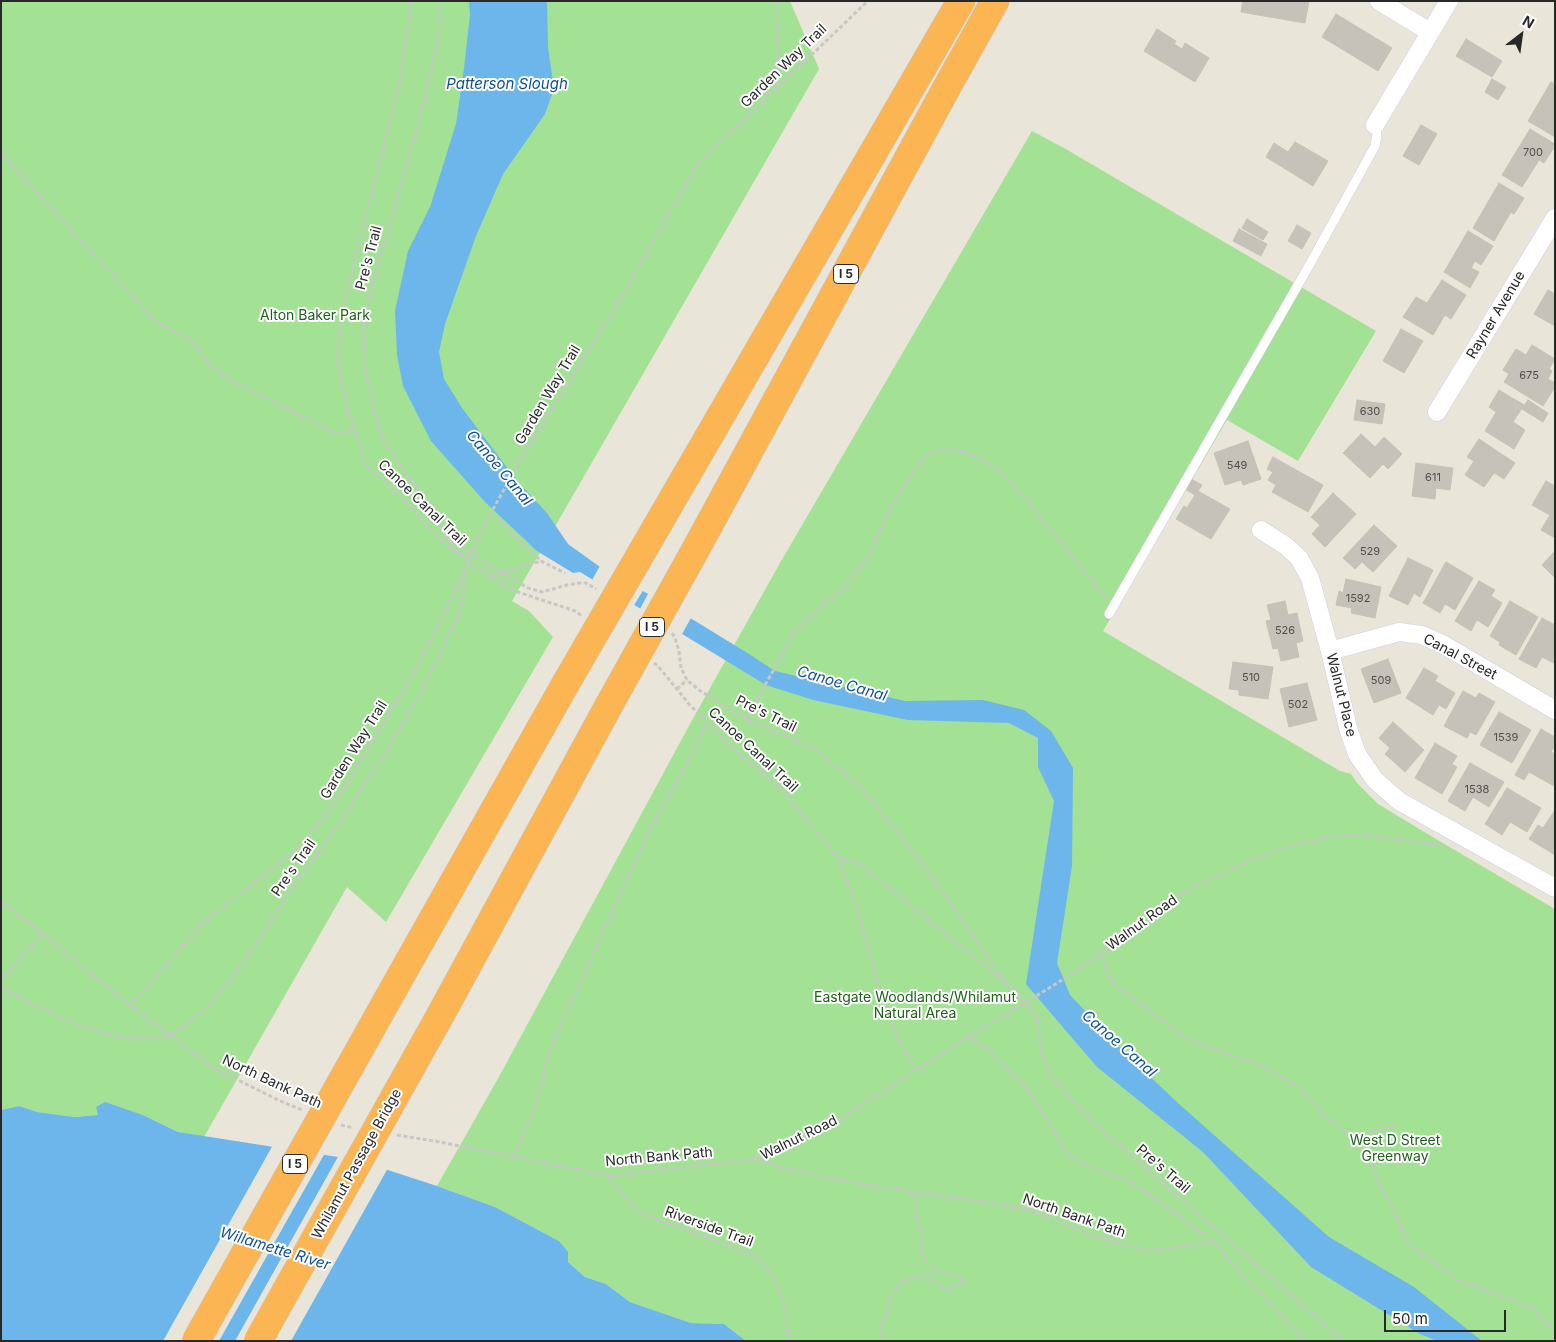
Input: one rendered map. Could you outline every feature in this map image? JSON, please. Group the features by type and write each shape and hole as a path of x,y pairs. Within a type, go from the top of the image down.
{"highway":[{"name":"I 5","path":"196,1341 566,683 961,1"},
{"name":"Whilamut Passage Bridge","path":"258,1341 441,1014 946,87 995,1"}],"street":[{"path":"1379,1 1430,32"},
{"path":"1375,124 1448,1"},
{"name":"Rayner Avenue","path":"1437,412 1553,227"},
{"name":"Walnut Place","path":"1261,530 1286,546 1299,558 1310,578 1348,728 1357,754 1375,780 1399,801 1457,833"},
{"name":"Canal Street","path":"1330,651 1399,632 1422,635 1444,645 1555,710"},
{"path":"1457,833 1555,888"}],"lane":[{"path":"1111,610 1310,264 1374,146 1377,136 1375,124"}],"path":[{"name":"Canoe Canal Trail","path":"412,1 398,90 341,315 337,361 347,407 367,466 442,541 509,588 575,611 590,621"},
{"name":"Pre's Trail","path":"1,987 31,1004 80,1026 124,1038 152,1038 170,1035 186,1026 226,986 297,882 338,827 386,752 424,687 459,614 468,561 445,536 435,510 402,468 383,437 373,406 365,368 362,334 370,296 424,103 437,45 441,1"},
{"path":"776,1 778,44 777,89"},
{"name":"Garden Way Trail","path":"131,1006 205,920 292,854 321,822 348,785 419,663 449,604 487,520 515,470 615,308 691,175 703,158 868,1"},
{"path":"1,154 156,322 193,341 210,365 236,383 335,433 355,431"},
{"path":"746,719 796,630 829,599 843,590 871,552 884,519 898,496 922,460 934,452 949,450 963,452 990,463 1000,470 1021,493 1111,610"},
{"path":"499,520 541,561 565,573"},
{"path":"445,536 501,573 528,588 542,592 567,585 586,583 603,593"},
{"path":"491,576 541,561"},
{"path":"671,631 676,638 681,668 687,680 677,689"},
{"name":"Canoe Canal Trail","path":"651,661 658,666 689,704 726,742 780,788 838,857 856,903 882,998 905,1053 916,1070"},
{"name":"Pre's Trail","path":"687,680 699,690 746,719 814,748 857,784 899,834 1008,985 1016,991 1037,1018 1041,1050 1049,1074 1092,1121 1128,1154 1344,1341"},
{"path":"513,1156 529,1123 540,1091 547,1059 562,1023 649,831 697,744 707,722"},
{"name":"Walnut Road","path":"755,1159 828,1126 969,1036 1075,972 1193,887 1276,850 1332,836 1369,836 1444,846 1457,833"},
{"path":"838,857 860,864 1008,985"},
{"name":"North Bank Path","path":"1,901 131,1006 214,1068 278,1100 304,1110"},
{"path":"1,981 42,933"},
{"path":"1102,951 1108,976 1118,987 1174,1029 1195,1042 1259,1065 1299,1086 1326,1116 1362,1141 1368,1149 1379,1184 1395,1211 1406,1240 1413,1248 1459,1281 1534,1308 1546,1323 1555,1330"},
{"path":"969,1036 987,1048 1030,1093 1067,1154 1097,1170 1132,1181 1214,1242 1236,1270 1306,1341"},
{"path":"338,1124 356,1129"},
{"path":"1362,1141 1373,1132 1398,1124"},
{"name":"North Bank Path","path":"393,1134 609,1176 755,1159 788,1169 866,1185 992,1202 1033,1211 1096,1237 1148,1251 1214,1242"},
{"name":"Riverside Trail","path":"609,1176 610,1181 642,1214 758,1257 778,1283 786,1310 788,1341"},
{"path":"883,1341 880,1328 881,1323 885,1319 890,1296 899,1284 924,1275 932,1279 940,1287 947,1289 952,1289 955,1285 965,1284 963,1278 957,1275 938,1272 926,1261 923,1254 914,1192"}],"green space":[{"name":"Alton Baker Park","path":"1,1 790,1 819,69 512,601 529,611 553,637 386,922 347,887 204,1137 178,1132 143,1115 106,1103 98,1115 75,1117 37,1112 19,1106 1,1110"},
{"name":"Eastgate Woodlands/Whilamut Natural Area","path":"1032,131 1376,331 1298,461 1227,420 1103,631 1340,771 1351,774 1378,804 1555,909 1555,1341 746,1341 724,1324 691,1323 630,1302 606,1284 585,1277 568,1262 559,1241 495,1207 437,1186 500,1075 690,724 780,563"}],"water":[{"path":"469,1 546,1 548,47 554,89 545,114 503,174 476,236 445,324 439,352 444,379 462,408 518,482 547,513 568,544 607,572 669,605 775,671 905,701 983,700 1024,710 1051,731 1073,768 1072,866 1057,963 1070,995 1122,1050 1179,1104 1329,1237 1414,1287 1482,1341 1437,1341 1420,1334 1311,1267 1203,1152 1097,1067 1026,984 1054,801 1038,767 1038,738 1009,723 908,720 813,700 766,685 580,572 573,573 537,551 485,502 431,441 403,386 397,355 395,311 408,251 430,207 456,124 470,15"},
{"name":"Willamette River","path":"105,1102 143,1115 178,1132 357,1160 495,1207 559,1241 568,1252 568,1262 585,1277 606,1284 630,1302 691,1323 724,1324 746,1341 1,1341 1,1110 19,1106 37,1112 75,1117 98,1115 96,1107"}],"pier":[{"path":"601,564 644,589 633,607 591,582"},
{"path":"649,592 692,616 681,636 639,611"},
{"path":"273,1145 325,1153 219,1341 163,1341"},
{"path":"339,1155 357,1158 388,1168 291,1341 235,1341"}],"building":[{"path":"1243,1 1309,1 1305,23 1241,12"},
{"path":"1336,14 1392,48 1378,71 1322,37"},
{"path":"1157,29 1176,41 1174,44 1182,49 1185,43 1209,58 1195,82 1144,51"},
{"path":"1466,39 1502,61 1492,77 1456,56"},
{"path":"1492,79 1506,87 1498,100 1485,92"},
{"path":"1551,82 1555,84 1555,137 1528,121"},
{"path":"1421,125 1437,134 1419,165 1403,156"},
{"path":"1530,129 1555,144 1555,146 1544,163 1539,160 1522,187 1502,175"},
{"path":"1295,142 1328,161 1313,186 1266,157 1274,143 1288,152"},
{"path":"1499,183 1524,198 1514,214 1511,212 1494,241 1473,228"},
{"path":"1247,219 1268,232 1263,240 1242,228"},
{"path":"1297,225 1311,233 1302,249 1288,241"},
{"path":"1239,229 1267,244 1261,256 1233,241"},
{"path":"1468,231 1493,246 1481,265 1475,261 1471,268 1479,272 1470,288 1444,272"},
{"path":"1442,280 1466,295 1451,319 1445,315 1433,335 1403,317 1416,297 1427,303"},
{"path":"1548,290 1555,294 1555,326 1534,314"},
{"path":"1401,329 1423,341 1404,373 1383,361"},
{"path":"1532,345 1555,359 1549,369 1552,371 1548,379 1555,383 1555,387 1543,406 1504,382 1509,374 1503,370 1516,349 1526,355"},
{"path":"1499,390 1524,405 1513,422 1525,430 1514,449 1485,431 1496,412 1489,407"},
{"path":"1357,400 1385,404 1382,424 1354,420"},
{"path":"1528,400 1548,413 1543,422 1522,409"},
{"path":"1361,434 1375,447 1384,437 1402,454 1388,469 1383,464 1370,478 1343,453"},
{"path":"1479,439 1515,463 1504,479 1494,473 1484,487 1465,475 1474,461 1467,457"},
{"path":"1248,441 1261,479 1243,485 1241,480 1225,485 1214,453"},
{"path":"1273,457 1323,485 1308,512 1272,492 1276,485 1268,480 1273,472 1267,469"},
{"path":"1416,463 1453,468 1450,490 1436,488 1435,499 1412,496"},
{"path":"1191,479 1202,485 1198,491 1230,509 1211,539 1176,519 1184,506 1187,508 1195,495 1185,489"},
{"path":"1546,481 1555,486 1555,538 1541,530 1550,515 1532,505"},
{"path":"1333,493 1356,514 1325,547 1312,534 1320,525 1311,517"},
{"path":"1374,525 1397,546 1373,572 1362,562 1355,569 1343,558"},
{"path":"1555,551 1555,578 1542,565"},
{"path":"1408,558 1433,570 1420,597 1414,593 1408,605 1389,596"},
{"path":"1446,562 1473,578 1455,610 1445,604 1440,613 1423,603"},
{"path":"1346,579 1381,587 1375,618 1351,613 1352,608 1336,605 1339,591 1343,593"},
{"path":"1479,581 1495,590 1491,596 1502,603 1488,627 1477,620 1471,631 1455,621"},
{"path":"1285,601 1288,615 1297,613 1303,641 1296,643 1299,657 1281,661 1278,648 1273,649 1266,621 1271,620 1267,605"},
{"path":"1510,601 1538,617 1516,655 1499,645 1500,642 1490,636"},
{"path":"1542,618 1555,625 1555,661 1554,663 1542,657 1536,668 1519,659"},
{"path":"1388,659 1401,693 1374,703 1361,669"},
{"path":"1233,662 1273,667 1268,699 1239,695 1239,690 1229,689"},
{"path":"1424,668 1438,676 1435,681 1455,693 1446,709 1439,705 1433,715 1406,698"},
{"path":"1307,683 1317,720 1289,727 1280,689"},
{"path":"1463,691 1476,698 1479,693 1495,702 1476,735 1470,732 1467,738 1444,726"},
{"path":"1499,712 1531,730 1512,763 1480,745"},
{"path":"1393,722 1424,750 1405,772 1385,754 1390,748 1379,738"},
{"path":"1541,729 1555,737 1555,746 1551,752 1555,754 1554,786 1529,772 1524,780 1515,775"},
{"path":"1435,743 1457,756 1452,764 1457,767 1442,794 1415,778"},
{"path":"1470,763 1504,782 1489,807 1473,797 1465,811 1448,801"},
{"path":"1507,788 1541,808 1527,832 1510,822 1502,835 1485,824"},
{"path":"1555,810 1555,855 1529,839 1538,825 1543,828"}],"water label":[{"name":"Patterson Slough","path":"507,84"},
{"name":"Canoe Canal","path":"499,468"},
{"name":"Canoe Canal","path":"842,684"},
{"name":"Canoe Canal","path":"1119,1044"}],"park label":[{"name":"West D Street Greenway","path":"1395,1150"}]}
